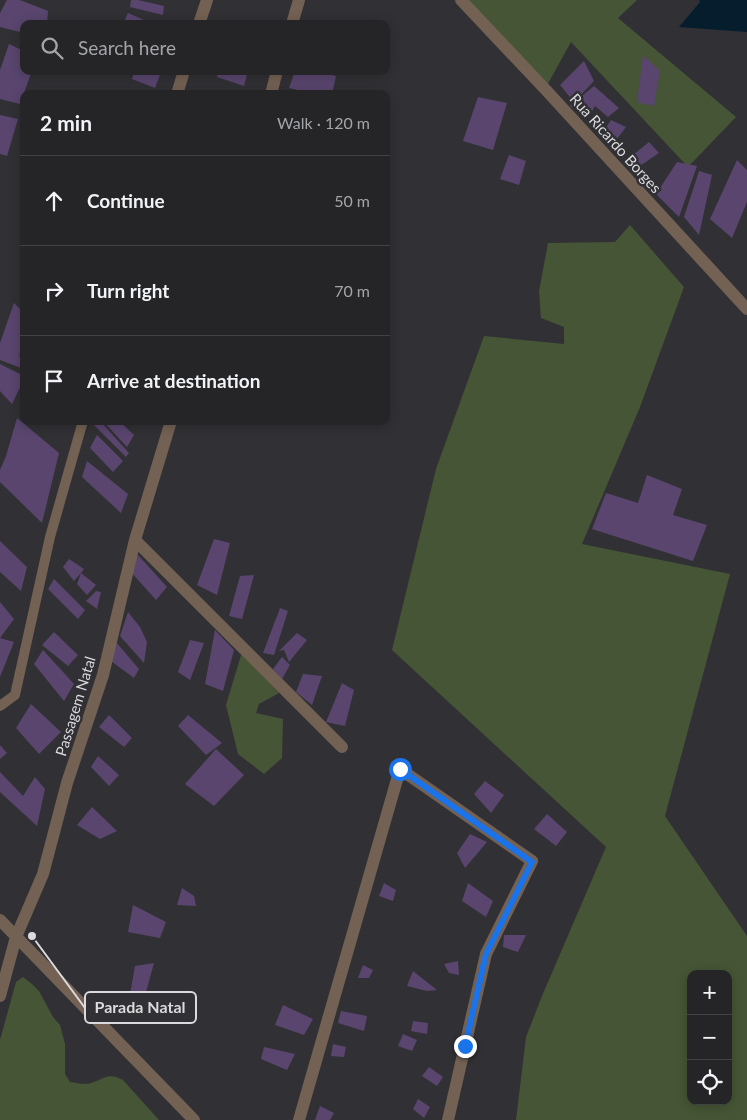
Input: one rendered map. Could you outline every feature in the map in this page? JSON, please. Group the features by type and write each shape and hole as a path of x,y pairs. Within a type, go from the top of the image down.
{"street":[{"path":"200,20 207,0"},
{"path":"293,20 299,0"},
{"name":"Rua Ricardo Borges","path":"461,0 747,309"},
{"path":"178,90 183,75"},
{"path":"272,90 277,75"},
{"name":"Passagem Natal","path":"0,996 16,936 43,874 67,783 103,675 135,540 170,425"},
{"path":"135,540 342,747"},
{"path":"299,1120 400,769 532,862 486,954 448,1120"},
{"path":"0,920 194,1120"}],"lane":[{"path":"0,706 14,695 50,537 82,425"}],"green space":[{"path":"469,0 637,0 618,18 736,117 688,167 571,42 545,89"},
{"path":"630,225 684,287 640,407 582,544 730,574 665,816 747,936 747,1120 516,1120 526,1037 606,847 392,650 436,469 484,336 564,344 564,327 541,318 539,291 548,243 615,242"},
{"path":"242,652 279,693 259,704 256,713 283,719 282,758 264,774 238,754 226,705"},
{"path":"23,977 39,991 53,1017 60,1025 65,1044 65,1074 70,1082 86,1084 110,1076 123,1080 159,1120 0,1120 0,1040 16,982"}],"water":[{"path":"699,0 747,0 747,32 679,27 700,2"}],"building":[{"path":"7,0 20,0 48,11 47,20 20,20 20,32 0,27 0,13"},
{"path":"131,0 164,6 163,15 130,7"},
{"path":"128,13 144,20 125,20"},
{"path":"9,44 20,49 20,75 31,75 25,90 20,90 20,104 0,99 0,70"},
{"path":"643,55 660,71 654,106 637,102"},
{"path":"584,61 594,81 574,102 560,85"},
{"path":"133,75 160,75 155,88 132,79"},
{"path":"217,75 247,75 244,86 217,77"},
{"path":"294,75 336,76 333,90 298,90 289,88"},
{"path":"594,86 619,108 608,117 595,106 588,118 570,106"},
{"path":"478,97 507,103 493,150 463,141"},
{"path":"0,115 18,119 7,156 0,154"},
{"path":"611,120 626,127 613,144 603,132"},
{"path":"649,142 659,153 634,170 628,159"},
{"path":"509,155 526,161 519,185 500,179"},
{"path":"737,160 747,170 747,202 732,238 710,219"},
{"path":"677,162 697,166 679,217 656,194"},
{"path":"699,171 712,175 699,235 684,217"},
{"path":"14,303 20,309 20,352 18,359 20,354 20,368 0,360 0,343"},
{"path":"0,364 20,374 20,387 12,404 0,391"},
{"path":"17,418 20,420 20,425 25,425 59,453 42,523 0,482 0,470"},
{"path":"94,425 104,425 129,453 126,457"},
{"path":"107,425 123,425 134,435 127,447"},
{"path":"97,435 123,461 113,472 90,448"},
{"path":"87,461 128,494 121,513 82,477"},
{"path":"647,475 682,489 673,515 707,525 693,561 592,529 606,493 638,503"},
{"path":"214,539 230,543 217,595 197,585"},
{"path":"0,541 27,567 21,591 0,572"},
{"path":"138,555 167,587 156,600 130,571"},
{"path":"69,559 84,569 74,581 63,567"},
{"path":"81,573 96,585 87,595 77,584"},
{"path":"254,575 242,619 229,616 240,576"},
{"path":"54,579 85,610 78,619 48,589"},
{"path":"96,591 101,592 97,609 86,601"},
{"path":"0,602 14,619 0,638"},
{"path":"280,608 288,611 274,655 263,653"},
{"path":"128,612 140,627 147,642 144,663 120,636"},
{"path":"215,630 234,650 223,691 205,684"},
{"path":"54,632 78,655 68,666 42,645"},
{"path":"297,633 307,640 289,662 284,650 279,651"},
{"path":"0,638 14,642 0,677"},
{"path":"190,640 204,643 190,680 178,672"},
{"path":"116,642 139,669 134,678 111,661"},
{"path":"43,650 74,684 64,701 34,664"},
{"path":"282,657 290,665 282,679 273,669"},
{"path":"303,674 322,676 312,705 296,692"},
{"path":"342,683 354,690 345,726 326,722"},
{"path":"31,704 61,732 39,754 16,728"},
{"path":"109,715 132,738 124,747 99,727"},
{"path":"188,715 222,743 206,755 178,726"},
{"path":"0,745 7,753 0,759"},
{"path":"216,749 244,775 214,806 185,784"},
{"path":"98,756 119,775 109,786 91,767"},
{"path":"0,772 23,796 35,777 45,789 37,826 0,792"},
{"path":"485,781 504,795 491,813 474,794"},
{"path":"92,807 117,831 100,839 77,825"},
{"path":"547,814 567,832 556,846 534,829"},
{"path":"470,834 487,842 465,868 457,853"},
{"path":"384,883 396,890 393,901 379,896"},
{"path":"468,883 493,901 486,917 462,901"},
{"path":"182,888 194,896 196,906 177,905"},
{"path":"133,905 166,922 160,938 128,932"},
{"path":"504,935 526,935 518,952 503,947"},
{"path":"458,961 459,975 449,973 444,964"},
{"path":"154,963 143,1003 129,1000 135,966"},
{"path":"363,965 373,970 369,978 358,978"},
{"path":"413,971 437,990 427,991 407,986"},
{"path":"283,1005 313,1019 304,1035 275,1025"},
{"path":"341,1011 367,1016 364,1031 338,1023"},
{"path":"413,1021 428,1023 427,1034 411,1031"},
{"path":"403,1034 417,1040 412,1051 398,1046"},
{"path":"333,1044 346,1047 344,1057 331,1056"},
{"path":"264,1047 295,1054 287,1070 261,1059"},
{"path":"429,1067 443,1077 437,1086 422,1076"},
{"path":"418,1099 430,1107 424,1118 413,1109"},
{"path":"320,1106 334,1113 330,1120 315,1120"}],"place":[{"name":"Parada Natal","path":"32,936"}],"route":[{"path":"400,769 532,862 486,954 465,1046"}]}
